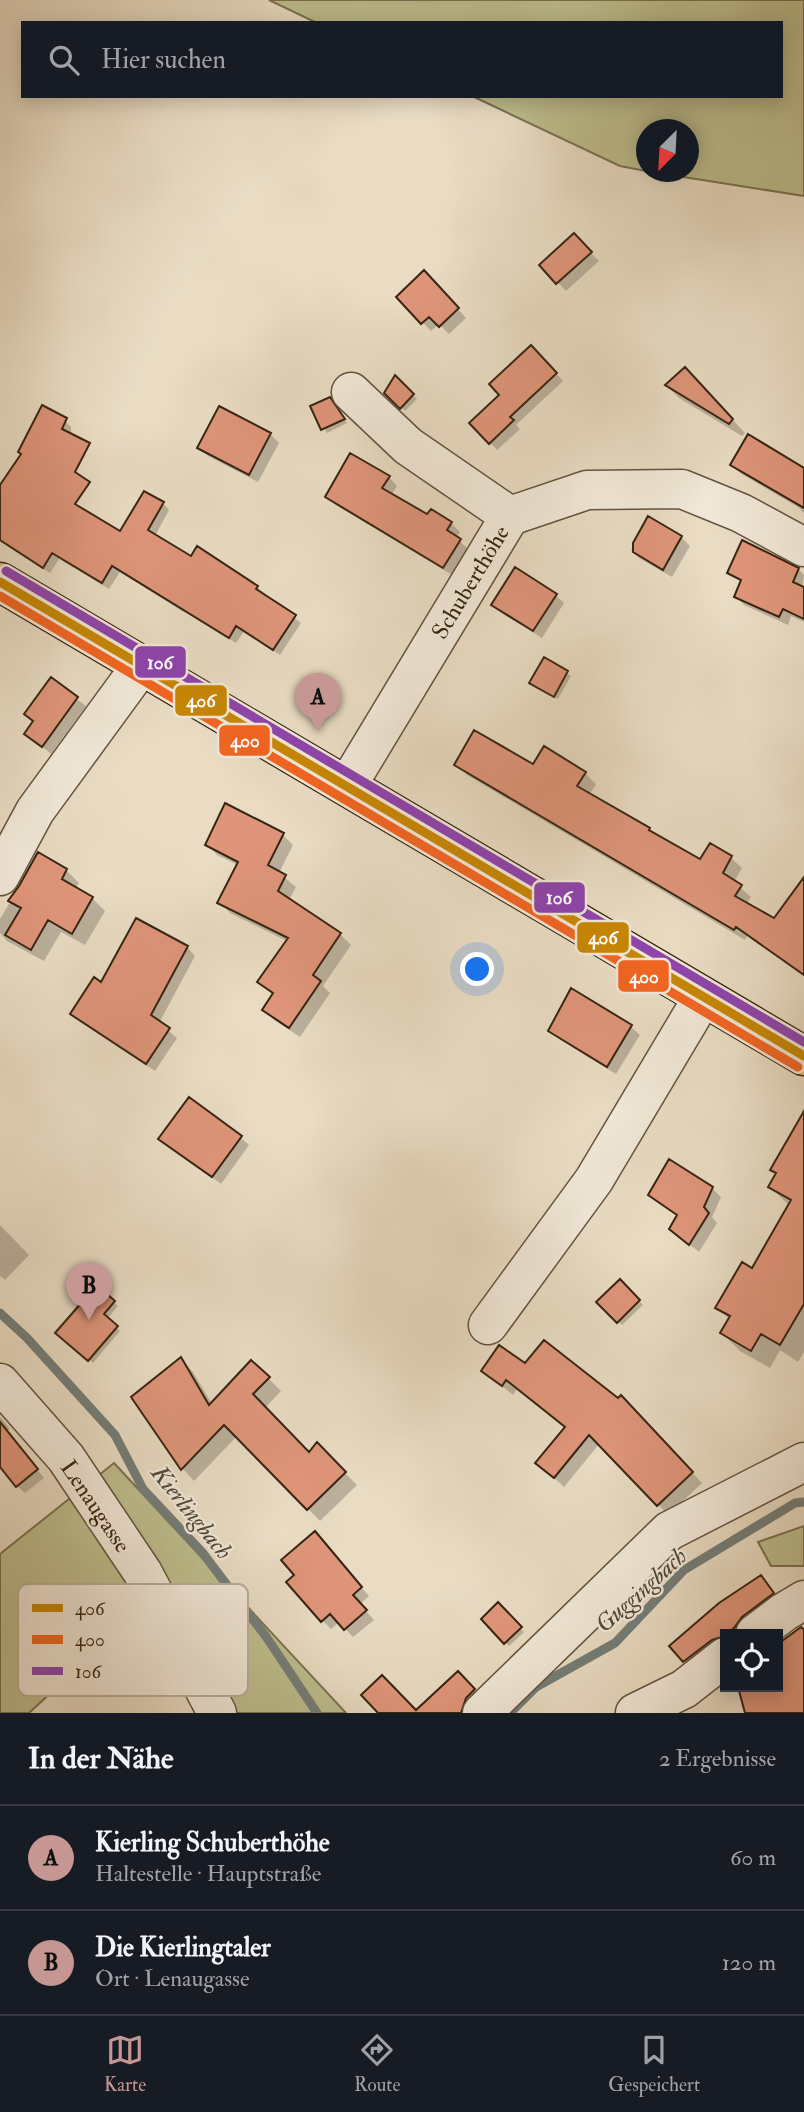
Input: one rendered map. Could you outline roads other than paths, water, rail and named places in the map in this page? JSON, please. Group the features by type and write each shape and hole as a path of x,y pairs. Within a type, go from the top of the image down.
{"main road":[{"path":"0,582 804,1056"}],"street":[{"name":"Schuberthöhe","path":"347,786 510,516 408,446 351,392"},
{"path":"510,516 587,490 682,489 741,513 804,547"},
{"path":"0,876 35,811 141,666"},
{"path":"488,1325 594,1180 704,997"},
{"name":"Lenaugasse","path":"0,1383 66,1458 149,1584"},
{"path":"482,1713 669,1531 804,1462"},
{"path":"762,1629 804,1600"},
{"path":"635,1713 684,1689 720,1661"},
{"name":"Lenaugasse","path":"208,1696 217,1713"}],"waterway":[{"name":"Kierlingbach","path":"0,1313 27,1338 115,1435 143,1489 202,1552 226,1584"},
{"name":"Guggingbach","path":"510,1713 536,1687 615,1643 684,1570 795,1503 804,1502"},
{"name":"Kierlingbach","path":"248,1613 317,1713"}],"place":[{"name":"Kierling Schuberthöhe","path":"318,731"},
{"name":"Die Kierlingtaler","path":"89,1320"}]}
